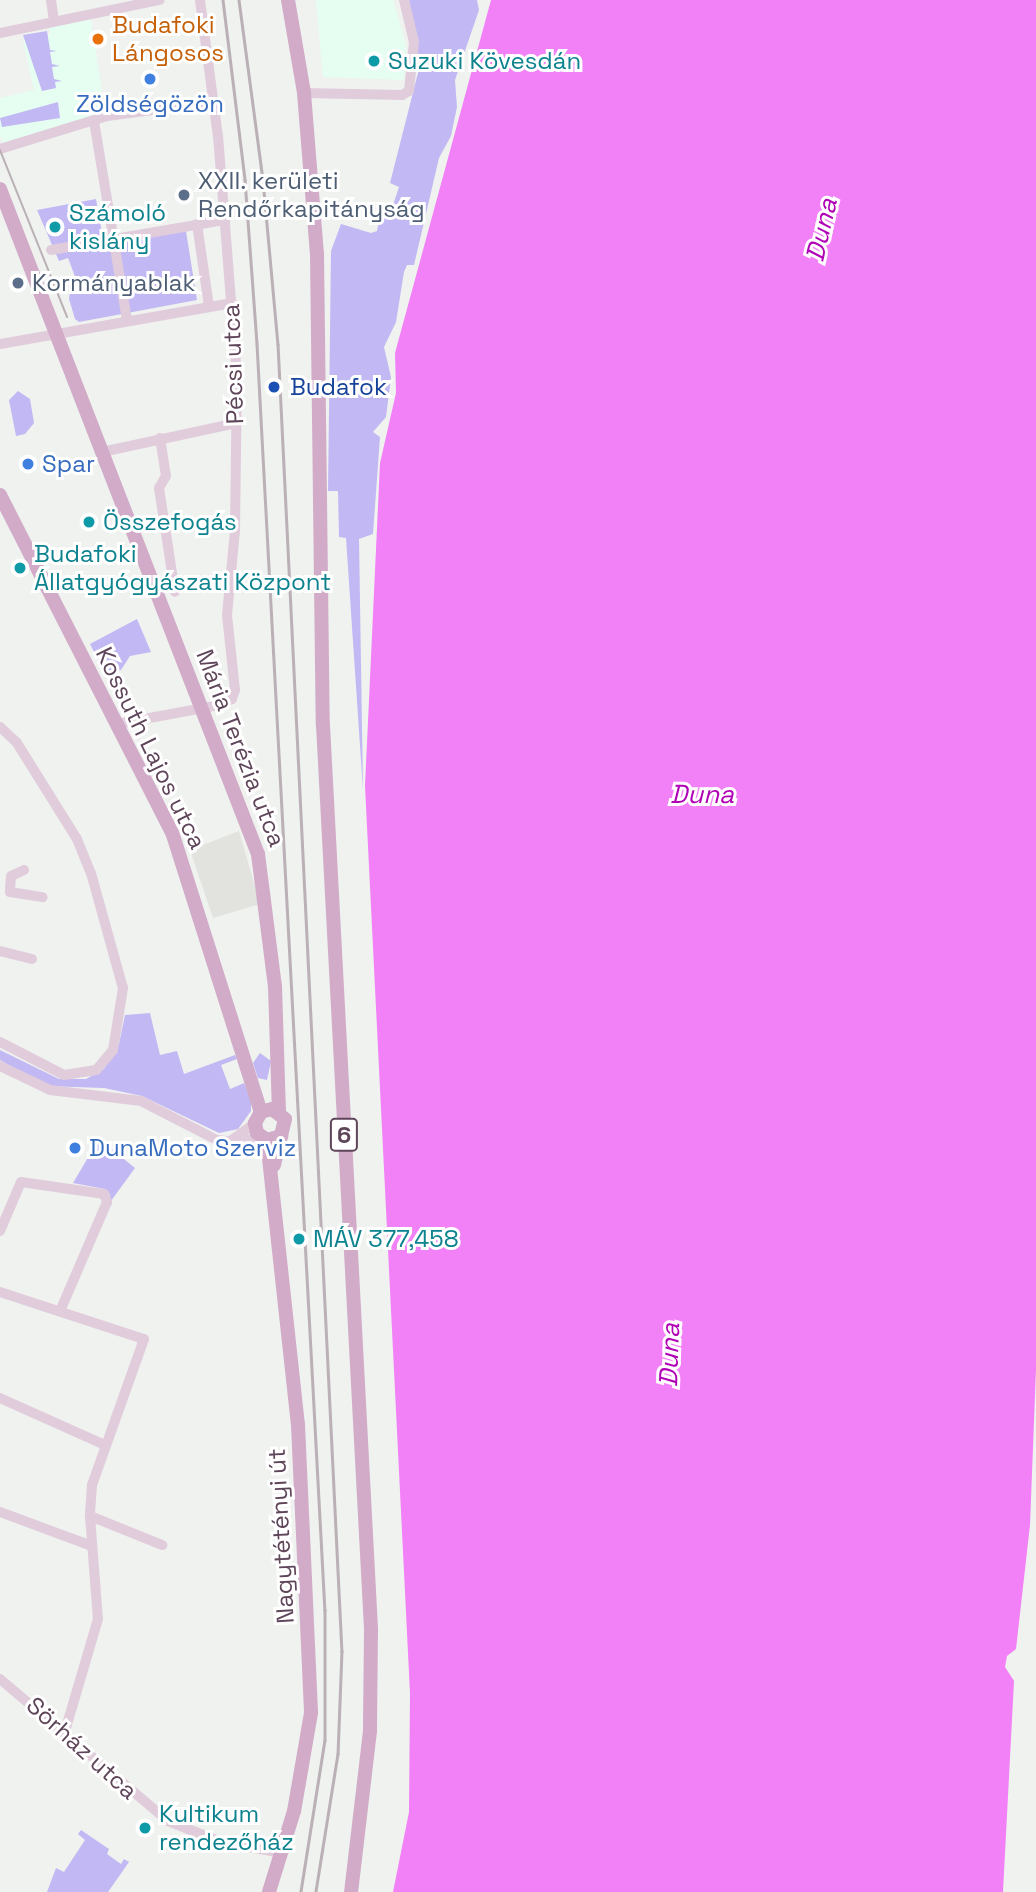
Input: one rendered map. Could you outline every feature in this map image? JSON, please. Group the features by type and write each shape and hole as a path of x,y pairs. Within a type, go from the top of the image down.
{"main road":[{"name":"6","path":"288,0 304,93 320,344 318,602 371,1630 370,1731 351,1892"},
{"name":"Mária Terézia utca","path":"0,189 204,708 263,874 279,1074 267,1124"},
{"name":"Kossuth Lajos utca","path":"0,495 183,859 267,1124"},
{"name":"Nagytétényi út","path":"267,1124 298,1425 311,1680 305,1766 269,1892"}],"street":[{"path":"51,0 54,21"},
{"path":"0,33 160,0"},
{"name":"Pécsi utca","path":"117,724 227,702 235,690 227,615 235,531 236,423 232,303 214,102 200,0"},
{"path":"304,93 401,95 412,85 415,62 404,0"},
{"path":"0,149 94,121 214,102"},
{"path":"94,121 127,321"},
{"path":"51,250 225,220"},
{"path":"197,224 209,306"},
{"path":"0,344 232,303"},
{"path":"102,452 236,423"},
{"path":"160,438 166,476 159,488 174,592"},
{"path":"0,727 16,743 76,839 120,969 123,988 117,1037 108,1060 96,1070 64,1075 0,1042"},
{"path":"24,870 11,876 4,884 10,892 22,897 43,897"},
{"path":"0,951 32,959"},
{"path":"0,1066 50,1090 141,1101 208,1137 229,1142 267,1124"},
{"path":"0,1231 21,1182 99,1190 107,1202 60,1311"},
{"path":"0,1293 144,1339 92,1485 90,1516 98,1619 65,1731"},
{"path":"0,1398 105,1445"},
{"path":"0,1511 92,1546"},
{"path":"90,1516 162,1545"},
{"name":"Sörház utca","path":"0,1679 169,1821 221,1842 282,1853"}],"shaded area":[{"name":"Suzuki Kövesdán","path":"316,0 393,0 406,45 404,80 323,77"},
{"path":"409,0 477,0 479,10 455,80 457,107 451,136 439,158 414,265 407,265 404,272 396,322 384,347 391,377 386,417 373,432 380,437 373,534 359,539 363,790 346,538 339,537 338,491 328,491 331,251 341,224 371,233 377,231 381,208 391,211 399,187 390,183 420,65"},
{"path":"90,14 105,111 94,121 5,148 0,135 0,98 34,90 23,40 50,34 48,22"},
{"path":"47,31 50,50 57,51 50,52 52,64 60,66 52,67 54,79 62,81 55,82 56,88 42,91 23,35"},
{"path":"58,102 60,118 2,127 0,118"},
{"path":"96,199 104,245 186,231 197,300 79,322 75,319 69,299 70,291 79,287 68,258 59,261 37,210"},
{"path":"18,391 30,399 34,423 25,434 16,436 9,400"},
{"path":"137,619 151,652 130,656 121,670 104,672 90,644"},
{"path":"239,831 260,904 213,918 190,850"},
{"path":"150,1013 160,1055 177,1051 184,1074 235,1055 237,1059 221,1065 230,1089 244,1083 251,1101 251,1111 238,1129 219,1133 142,1096 104,1088 45,1086 0,1060 0,1050 59,1079 86,1079 104,1069 119,1044 125,1015"},
{"path":"260,1053 271,1061 267,1080 258,1078 253,1063"},
{"path":"99,1139 135,1168 108,1205 110,1194 105,1189 73,1183"},
{"path":"81,1830 109,1849 107,1854 121,1864 124,1859 129,1862 108,1892 47,1892 56,1868 64,1872 85,1840 78,1834"}],"water":[{"name":"Duna","path":"491,0 1036,0 1036,1369 1030,1525 1016,1649 1007,1656 1005,1667 1014,1681 1003,1892 393,1892 409,1812 410,1693 365,786 380,463 396,393 395,353"}],"tram line":[{"path":"0,150 67,317"}],"railway":[{"path":"223,0 245,180 257,344 325,1610 325,1740 301,1892"},
{"path":"239,0 263,180 278,344 342,1651 338,1754 316,1892"}],"place":[{"name":"Budafoki Lángosos","path":"98,39"},
{"name":"Suzuki Kövesdán","path":"374,61"},
{"name":"Zöldségözön","path":"150,79"},
{"name":"XXII. kerületi Rendőrkapitányság","path":"184,195"},
{"name":"Számoló kislány","path":"55,227"},
{"name":"Kormányablak","path":"18,283"},
{"name":"Budafok","path":"274,387"},
{"name":"Spar","path":"28,464"},
{"name":"Összefogás","path":"89,522"},
{"name":"Budafoki Állatgyógyászati Központ","path":"20,568"},
{"name":"DunaMoto Szerviz","path":"75,1148"},
{"name":"MÁV 377,458","path":"299,1239"},
{"name":"Kultikum rendezőház","path":"145,1828"}]}
